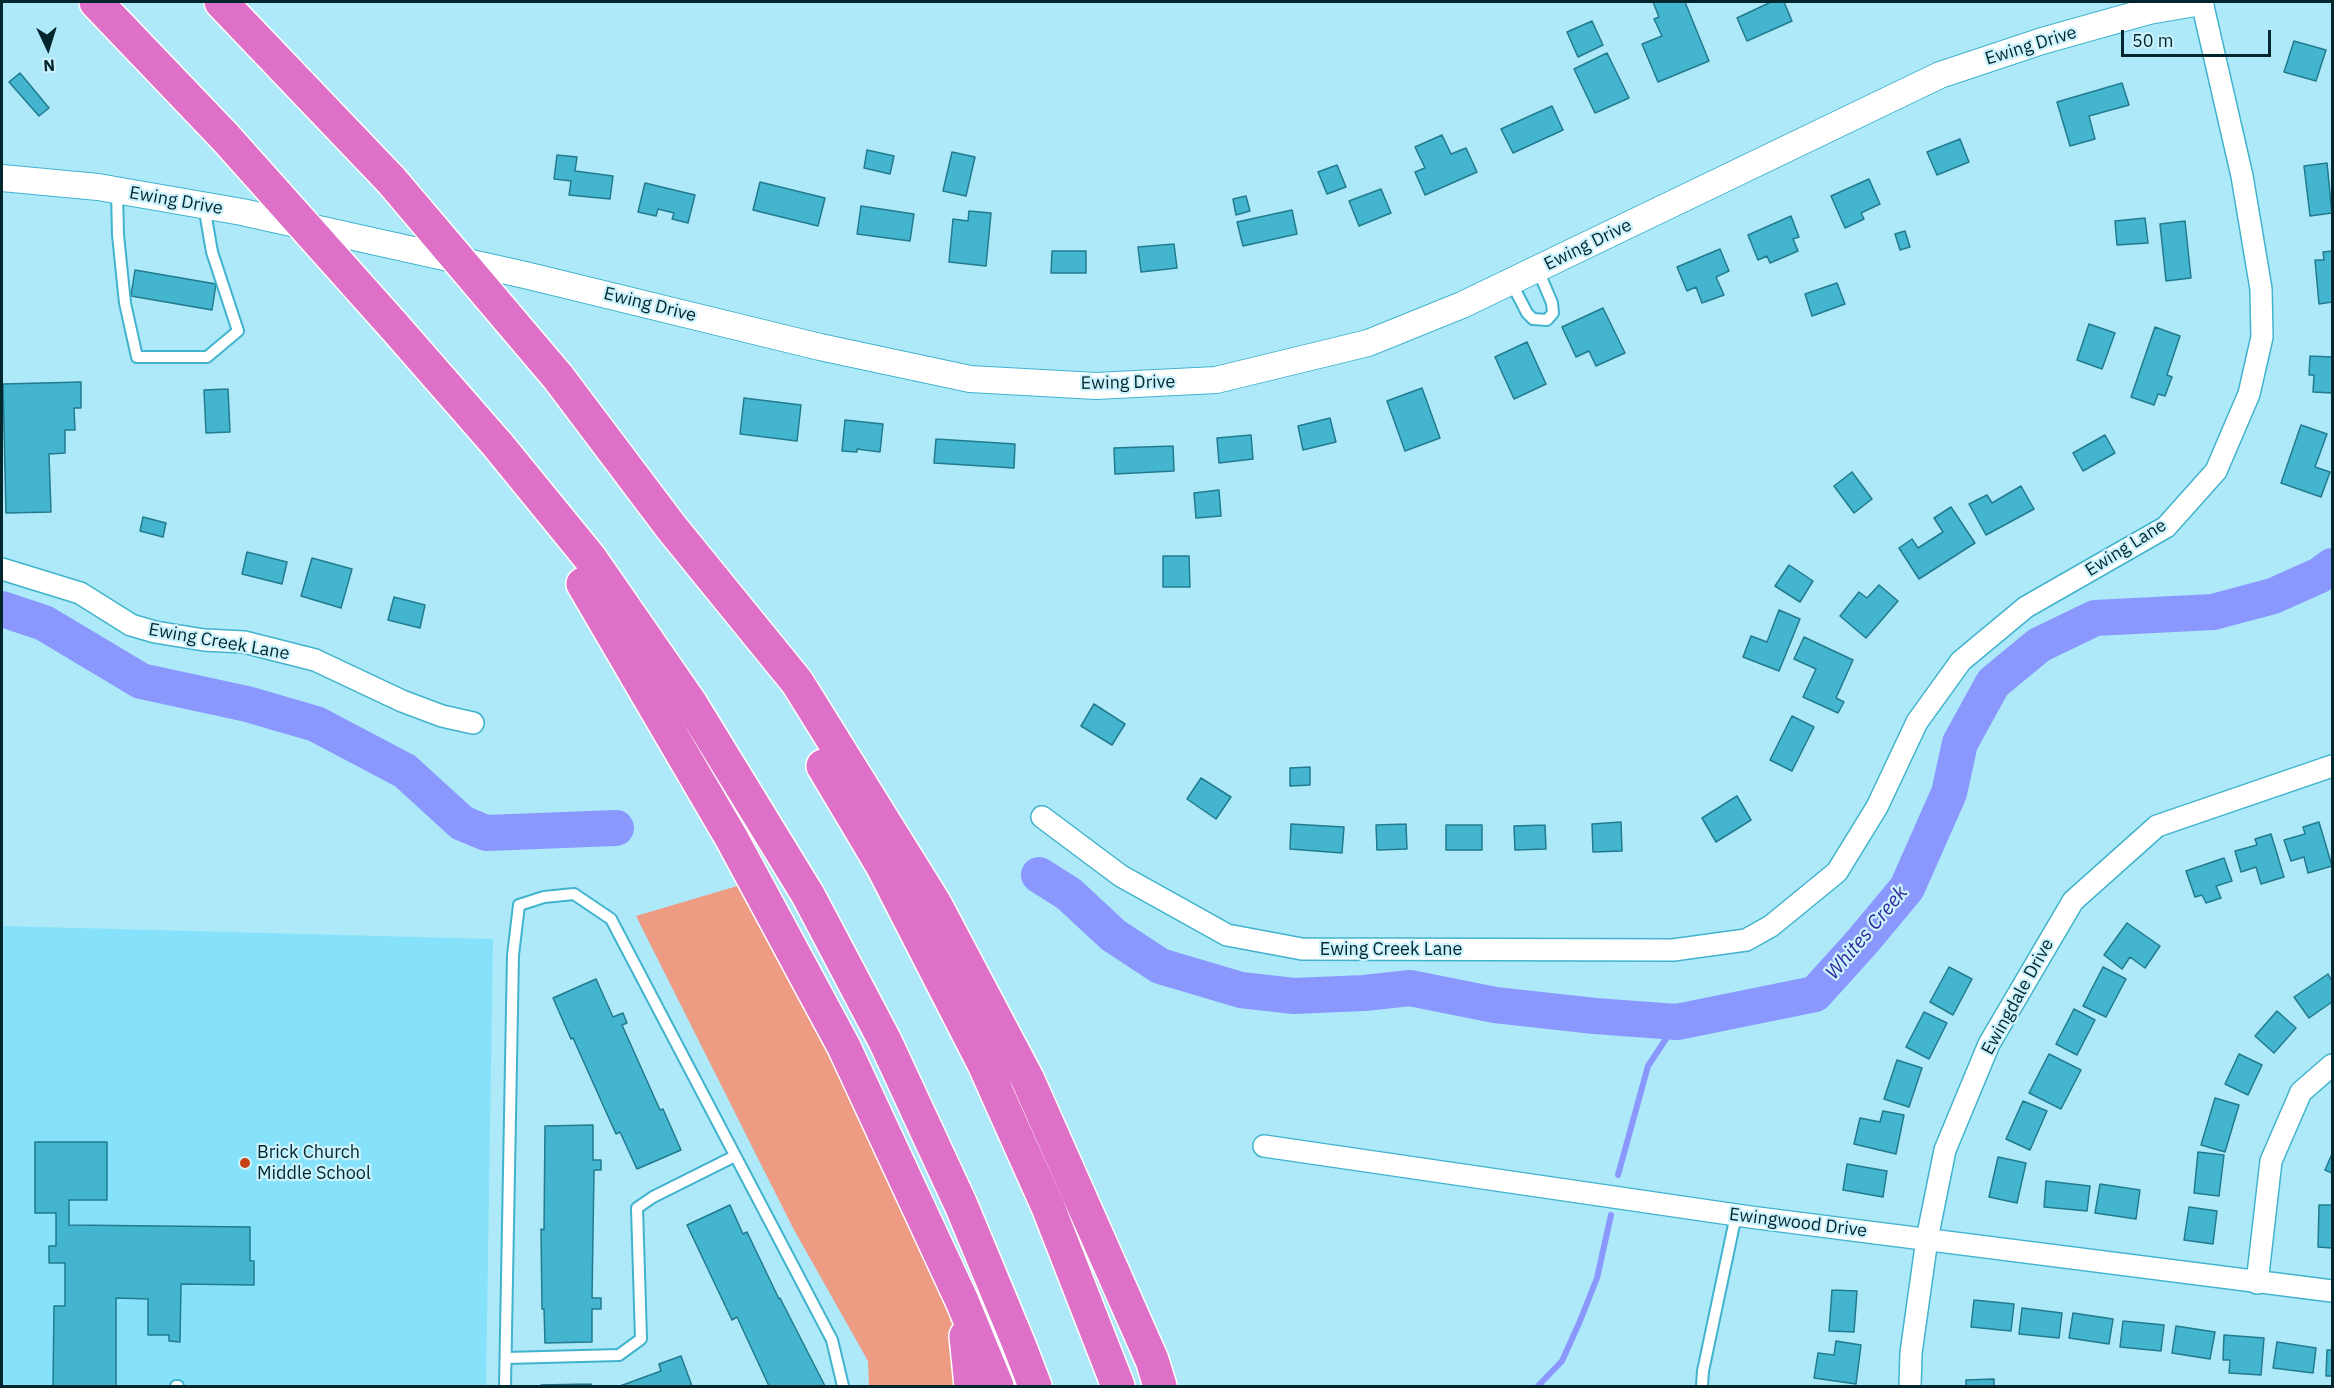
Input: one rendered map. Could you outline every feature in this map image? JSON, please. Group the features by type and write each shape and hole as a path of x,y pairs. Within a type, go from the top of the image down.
{"highway":[{"path":"96,2 225,137 497,444 590,558 691,704 808,895 885,1041 961,1205 1035,1386"},
{"path":"221,2 392,180 558,377 671,527 797,682 935,904 1028,1080 1159,1378"},
{"path":"497,444 616,637 743,860 844,1047 962,1301 997,1386"},
{"path":"671,527 805,736 882,865 984,1064 1048,1207 1118,1386"},
{"path":"962,1301 971,1386"}],"street":[{"name":"Ewing Drive","path":"2,178 117,190 242,212 514,273 820,347 969,378 1096,386 1216,380 1368,343 1462,305 1940,75 2042,41 2149,11 2202,2"},
{"name":"Ewing Lane","path":"1771,926 1837,872 1877,807 1917,722 1961,661 2026,607 2166,527 2216,471 2249,394 2262,337 2261,289 2242,176 2202,2"},
{"name":"Ewing Creek Lane","path":"2,569 80,593 131,625 155,632 204,640 244,642 315,660 402,701 442,716 473,723"},
{"name":"Ewingdale Drive","path":"1910,1386 1911,1353 1927,1239 1945,1150 1989,1044 2073,900 2157,826 2332,765"},
{"name":"Ewing Creek Lane","path":"1042,817 1121,876 1227,935 1302,950 1673,950 1746,940 1771,926"},
{"path":"2257,1283 2271,1161 2301,1092 2332,1065"},
{"name":"Ewingwood Drive","path":"1264,1146 1736,1215 2332,1291"}],"lane":[{"path":"117,190 118,235 125,303 137,357 207,357 238,331 212,252 204,206"},
{"path":"1510,282 1527,313 1533,319 1547,320 1553,313 1552,303 1538,269"},
{"path":"505,1386 513,956 519,905 544,897 574,894 611,919 832,1340 843,1386"},
{"path":"506,1358 619,1355 641,1340 637,1208 653,1197 735,1156"},
{"path":"1702,1386 1703,1371 1736,1215"}],"shaded area":[{"path":"744,884 806,995 948,1305 963,1386 869,1386 868,1361 793,1228 636,916"},
{"name":"Brick Church Middle School","path":"2,926 493,939 486,1386 2,1386"}],"building":[{"path":"1653,2 1685,2 1709,61 1658,82 1642,44 1662,36 1654,19 1659,17"},
{"path":"1771,2 1784,2 1792,21 1747,41 1737,18"},
{"path":"1592,21 1603,45 1578,57 1567,32"},
{"path":"2294,41 2326,50 2316,81 2284,72"},
{"path":"1607,53 1629,98 1595,113 1574,69"},
{"path":"20,73 49,108 39,116 9,82"},
{"path":"2122,83 2129,105 2089,116 2095,139 2070,146 2057,102"},
{"path":"1552,106 1563,130 1513,153 1501,129"},
{"path":"1442,135 1451,154 1466,148 1477,172 1425,195 1415,172 1425,168 1415,147"},
{"path":"1960,139 1969,162 1937,175 1927,152"},
{"path":"867,150 894,156 890,174 864,168"},
{"path":"952,152 975,157 966,196 943,191"},
{"path":"557,155 577,157 575,171 613,176 610,199 569,195 571,181 554,179"},
{"path":"2327,163 2332,213 2310,216 2304,166"},
{"path":"1337,165 1346,187 1327,194 1318,172"},
{"path":"1869,179 1880,204 1861,213 1864,219 1845,228 1831,196"},
{"path":"760,182 825,198 818,226 753,210"},
{"path":"645,183 695,195 688,223 672,219 674,213 658,209 656,216 638,212"},
{"path":"1381,189 1391,213 1359,226 1349,201"},
{"path":"1246,196 1250,211 1236,215 1233,199"},
{"path":"861,206 914,214 910,241 857,234"},
{"path":"1292,210 1297,234 1243,246 1237,222"},
{"path":"969,211 991,213 986,266 949,262 953,219 968,221"},
{"path":"1791,216 1799,237 1793,239 1798,251 1770,263 1767,256 1758,260 1748,235"},
{"path":"2145,218 2148,243 2117,245 2115,221"},
{"path":"2185,221 2191,278 2166,281 2160,224"},
{"path":"1905,231 1910,247 1900,250 1895,234"},
{"path":"1174,244 1177,268 1141,272 1138,247"},
{"path":"1720,249 1729,271 1716,277 1724,295 1702,303 1696,287 1687,291 1677,267"},
{"path":"1052,251 1086,251 1086,273 1051,273"},
{"path":"2332,251 2332,302 2319,304 2315,260 2324,260 2323,252"},
{"path":"135,270 216,284 212,310 131,296"},
{"path":"1837,283 1845,304 1812,316 1805,294"},
{"path":"1603,308 1625,353 1596,366 1589,351 1576,357 1562,327"},
{"path":"2089,324 2115,333 2102,369 2077,360"},
{"path":"2155,327 2180,336 2167,375 2172,377 2165,396 2158,394 2154,405 2131,397"},
{"path":"1527,342 1546,384 1514,399 1495,357"},
{"path":"2310,356 2332,357 2332,393 2313,392 2314,375 2309,375"},
{"path":"81,382 81,408 74,408 75,430 65,430 65,453 49,454 51,512 6,513 3,384"},
{"path":"1422,388 1440,438 1405,451 1387,401"},
{"path":"228,389 230,432 206,433 204,390"},
{"path":"744,398 801,405 797,441 740,434"},
{"path":"1330,418 1336,442 1303,450 1298,426"},
{"path":"845,420 883,424 880,452 857,449 857,452 842,451"},
{"path":"2301,425 2327,434 2315,467 2330,472 2321,497 2281,483"},
{"path":"1251,435 1253,459 1219,463 1217,438"},
{"path":"2105,435 2115,453 2083,471 2073,453"},
{"path":"936,439 1015,444 1014,468 934,463"},
{"path":"1173,446 1174,471 1115,474 1114,448"},
{"path":"1852,472 1872,499 1854,513 1834,486"},
{"path":"2021,486 2034,509 1986,535 1969,504 1987,495 1992,503"},
{"path":"1219,490 1221,516 1196,518 1194,493"},
{"path":"1951,507 1975,543 1919,579 1899,548 1912,539 1918,548 1943,532 1934,518"},
{"path":"143,517 166,523 163,537 140,531"},
{"path":"247,552 287,562 282,584 242,574"},
{"path":"1163,556 1189,556 1190,587 1163,587"},
{"path":"312,558 352,569 341,608 301,596"},
{"path":"1789,565 1813,581 1800,602 1775,586"},
{"path":"1879,585 1898,601 1866,638 1840,616 1859,592 1867,598"},
{"path":"394,597 425,605 420,628 388,620"},
{"path":"1779,610 1800,619 1779,671 1743,657 1751,636 1767,642"},
{"path":"1804,637 1853,660 1836,698 1844,702 1838,713 1803,697 1816,669 1794,659"},
{"path":"1094,704 1125,724 1112,745 1081,726"},
{"path":"1792,716 1814,727 1792,771 1770,760"},
{"path":"1310,767 1310,785 1290,786 1290,768"},
{"path":"1201,778 1231,797 1216,819 1187,799"},
{"path":"1737,796 1751,820 1716,842 1702,818"},
{"path":"1621,822 1622,851 1593,852 1592,824"},
{"path":"2319,822 2332,866 2308,873 2304,857 2291,861 2284,840 2305,834 2303,827"},
{"path":"1291,824 1344,827 1342,853 1290,849"},
{"path":"1406,824 1407,849 1377,850 1376,825"},
{"path":"1446,825 1482,825 1482,850 1446,850"},
{"path":"1545,825 1546,849 1515,850 1514,826"},
{"path":"2271,834 2284,877 2261,884 2256,867 2241,872 2235,851 2257,845 2255,839"},
{"path":"2224,858 2232,881 2216,886 2221,898 2206,903 2202,895 2195,897 2186,871"},
{"path":"2127,923 2160,946 2145,968 2130,957 2122,969 2104,955"},
{"path":"1949,967 1972,979 1953,1015 1930,1002"},
{"path":"2103,967 2126,979 2106,1017 2083,1006"},
{"path":"2328,974 2332,981 2332,1002 2309,1018 2294,997"},
{"path":"596,979 613,1017 623,1013 627,1023 622,1025 660,1110 663,1109 681,1150 637,1169 620,1132 616,1134 553,998"},
{"path":"2074,1009 2095,1020 2077,1055 2056,1044"},
{"path":"2277,1011 2296,1028 2274,1053 2255,1036"},
{"path":"1924,1012 1947,1023 1929,1059 1906,1047"},
{"path":"2049,1054 2081,1070 2061,1109 2029,1093"},
{"path":"2239,1054 2262,1065 2248,1095 2225,1084"},
{"path":"1897,1060 1922,1068 1909,1107 1884,1099"},
{"path":"2215,1098 2239,1105 2225,1152 2201,1145"},
{"path":"2023,1101 2047,1111 2030,1150 2006,1139"},
{"path":"1883,1111 1904,1115 1896,1154 1854,1144 1860,1118 1880,1122"},
{"path":"593,1125 593,1160 601,1160 601,1170 594,1170 592,1298 601,1298 601,1309 592,1309 592,1342 545,1343 544,1309 542,1309 541,1229 544,1230 545,1126"},
{"path":"35,1142 107,1142 107,1200 69,1200 69,1225 250,1227 250,1261 254,1261 254,1285 181,1284 180,1342 169,1341 169,1335 148,1335 148,1299 116,1298 116,1386 53,1386 54,1306 65,1306 65,1263 49,1263 49,1246 56,1246 56,1213 35,1213"},
{"path":"2198,1152 2224,1155 2219,1196 2194,1193"},
{"path":"2332,1154 2332,1173 2325,1170"},
{"path":"1998,1157 2026,1163 2017,1203 1989,1197"},
{"path":"1847,1164 1887,1171 1883,1197 1843,1190"},
{"path":"2046,1181 2090,1186 2087,1211 2044,1207"},
{"path":"2100,1184 2140,1190 2136,1219 2095,1213"},
{"path":"730,1205 743,1234 747,1232 825,1386 769,1386 737,1317 732,1320 687,1225"},
{"path":"2319,1205 2332,1205 2332,1248 2318,1247"},
{"path":"2189,1207 2217,1211 2213,1244 2184,1240"},
{"path":"1832,1290 1857,1291 1854,1332 1829,1331"},
{"path":"1974,1300 2014,1304 2011,1331 1971,1327"},
{"path":"2022,1308 2062,1313 2059,1338 2019,1334"},
{"path":"2073,1313 2113,1319 2109,1344 2069,1338"},
{"path":"2123,1321 2164,1325 2161,1351 2120,1347"},
{"path":"2176,1326 2215,1332 2210,1359 2172,1353"},
{"path":"2224,1335 2264,1338 2261,1375 2229,1373 2230,1360 2223,1360"},
{"path":"1836,1341 1861,1345 1856,1384 1814,1378 1818,1353 1834,1355"},
{"path":"2277,1342 2316,1348 2313,1373 2273,1368"},
{"path":"2327,1350 2332,1350 2332,1376 2326,1376"},
{"path":"681,1356 692,1386 620,1386 661,1371 659,1364"},
{"path":"1994,1379 1994,1386 1966,1386 1966,1380"},
{"path":"591,1384 592,1386 541,1386 541,1385"}],"waterway":[{"name":"Whites Creek","path":"1039,875 1069,894 1113,935 1160,966 1241,990 1294,996 1364,993 1410,988 1495,1005 1677,1022 1815,994 1907,888 1949,793 1960,743 1993,683 2039,645 2095,618 2213,612 2273,596 2320,575 2332,566"},
{"path":"2,609 44,623 141,681 247,704 316,724 405,771 462,823 486,833 616,828"},
{"path":"1618,1175 1648,1066 1677,1022"},
{"path":"1538,1386 1562,1361 1580,1321 1597,1278 1611,1215"}],"place":[{"name":"Brick Church Middle School","path":"245,1163"}]}
